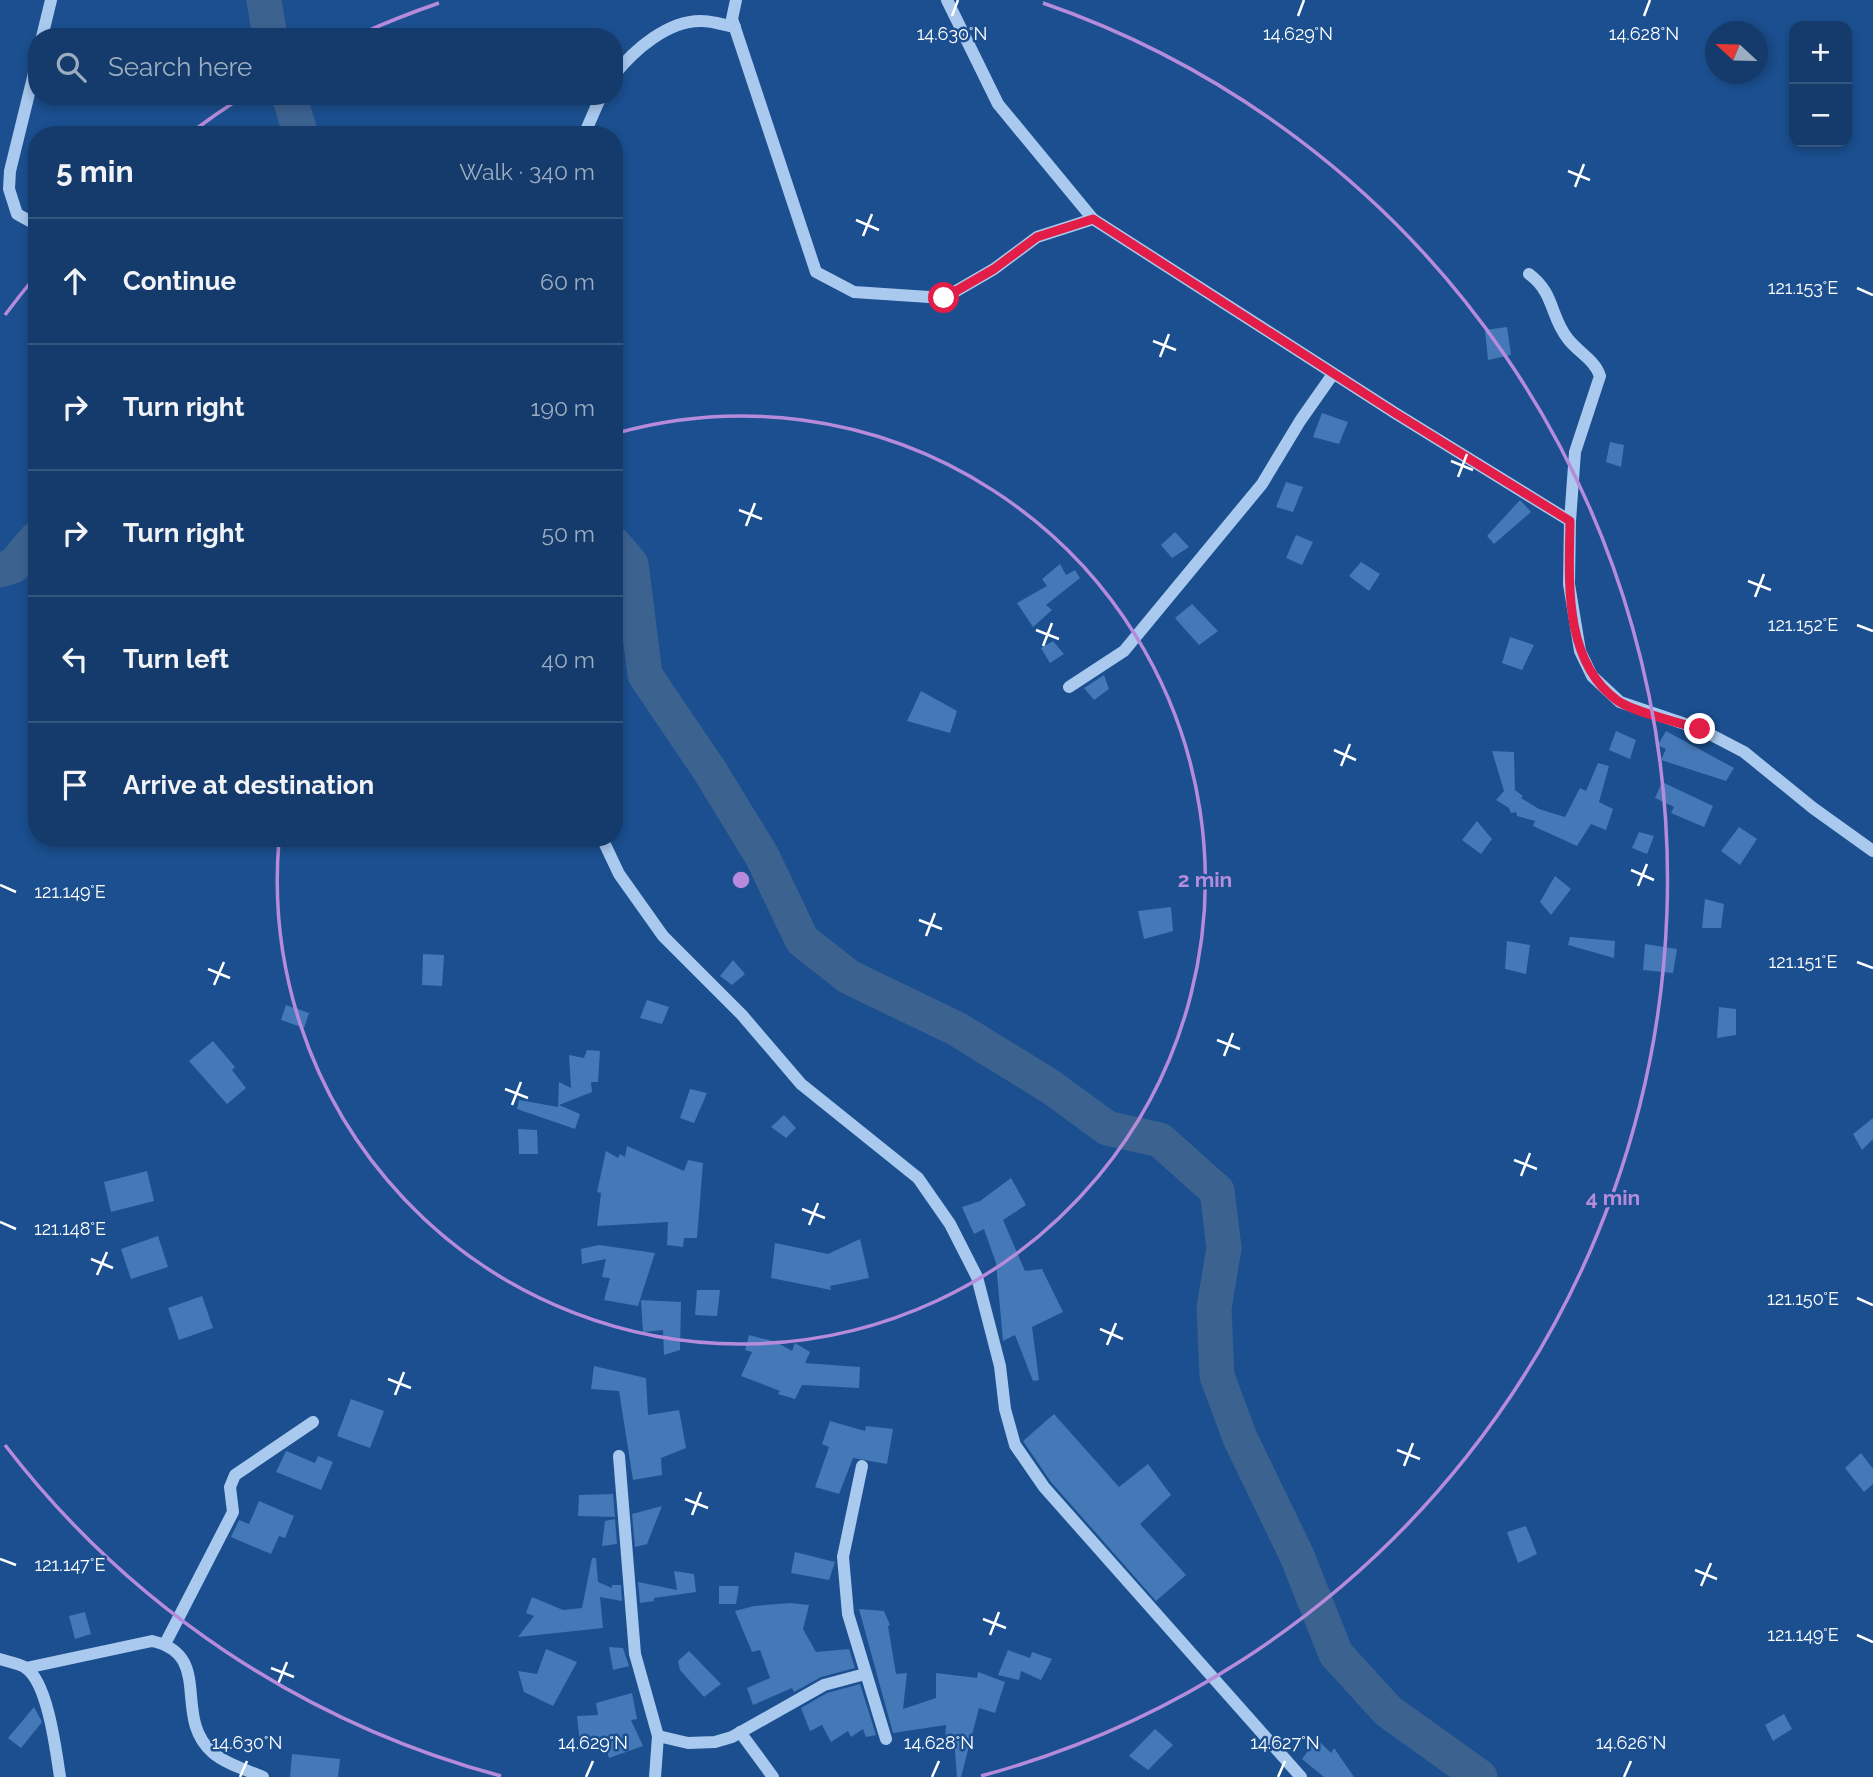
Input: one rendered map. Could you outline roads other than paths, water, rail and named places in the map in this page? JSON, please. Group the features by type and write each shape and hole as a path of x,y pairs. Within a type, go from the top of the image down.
{"street":[{"path":"44,28 51,0"},
{"path":"736,0 732,19 816,272 854,292 944,298 994,269 1037,237 1093,219"},
{"path":"947,0 998,104 1093,219 1570,521"},
{"path":"623,66 641,47 675,26 701,21 735,27"},
{"path":"28,102 9,189 17,214 28,220"},
{"path":"588,126 597,105"},
{"path":"1529,274 1546,288 1559,327 1569,341 1598,368 1600,376 1575,452 1570,521 1569,584 1580,651 1592,676 1620,702 1700,729 1744,752 1813,808 1873,850"},
{"path":"1069,687 1124,651 1262,484 1300,421 1334,374"},
{"path":"606,847 619,874 663,936 742,1014 801,1084 918,1178 950,1224 977,1277 1000,1366 1006,1409 1015,1445 1044,1487 1301,1777"},
{"path":"165,1644 233,1512 230,1486 235,1475 313,1422"},
{"path":"619,1456 635,1654 658,1736 655,1777"},
{"path":"862,1466 844,1557 848,1614 886,1739"},
{"path":"0,1659 26,1668 152,1641 165,1644 178,1651 187,1663 194,1719 206,1744 214,1754 262,1777"},
{"path":"26,1668 37,1682 52,1730 60,1777"},
{"path":"658,1736 688,1743 715,1742 740,1732 824,1685 865,1674"},
{"path":"740,1732 773,1777"}],"waterway":[{"path":"264,0 269,28"},
{"path":"292,105 298,126"},
{"path":"0,570 13,566 28,548"},
{"path":"623,555 631,564 645,675 710,771 762,856 802,940 849,977 957,1029 1051,1087 1107,1128 1160,1140 1217,1191 1224,1248 1214,1308 1217,1376 1240,1438 1297,1556 1336,1654 1388,1711 1480,1777"}]}
